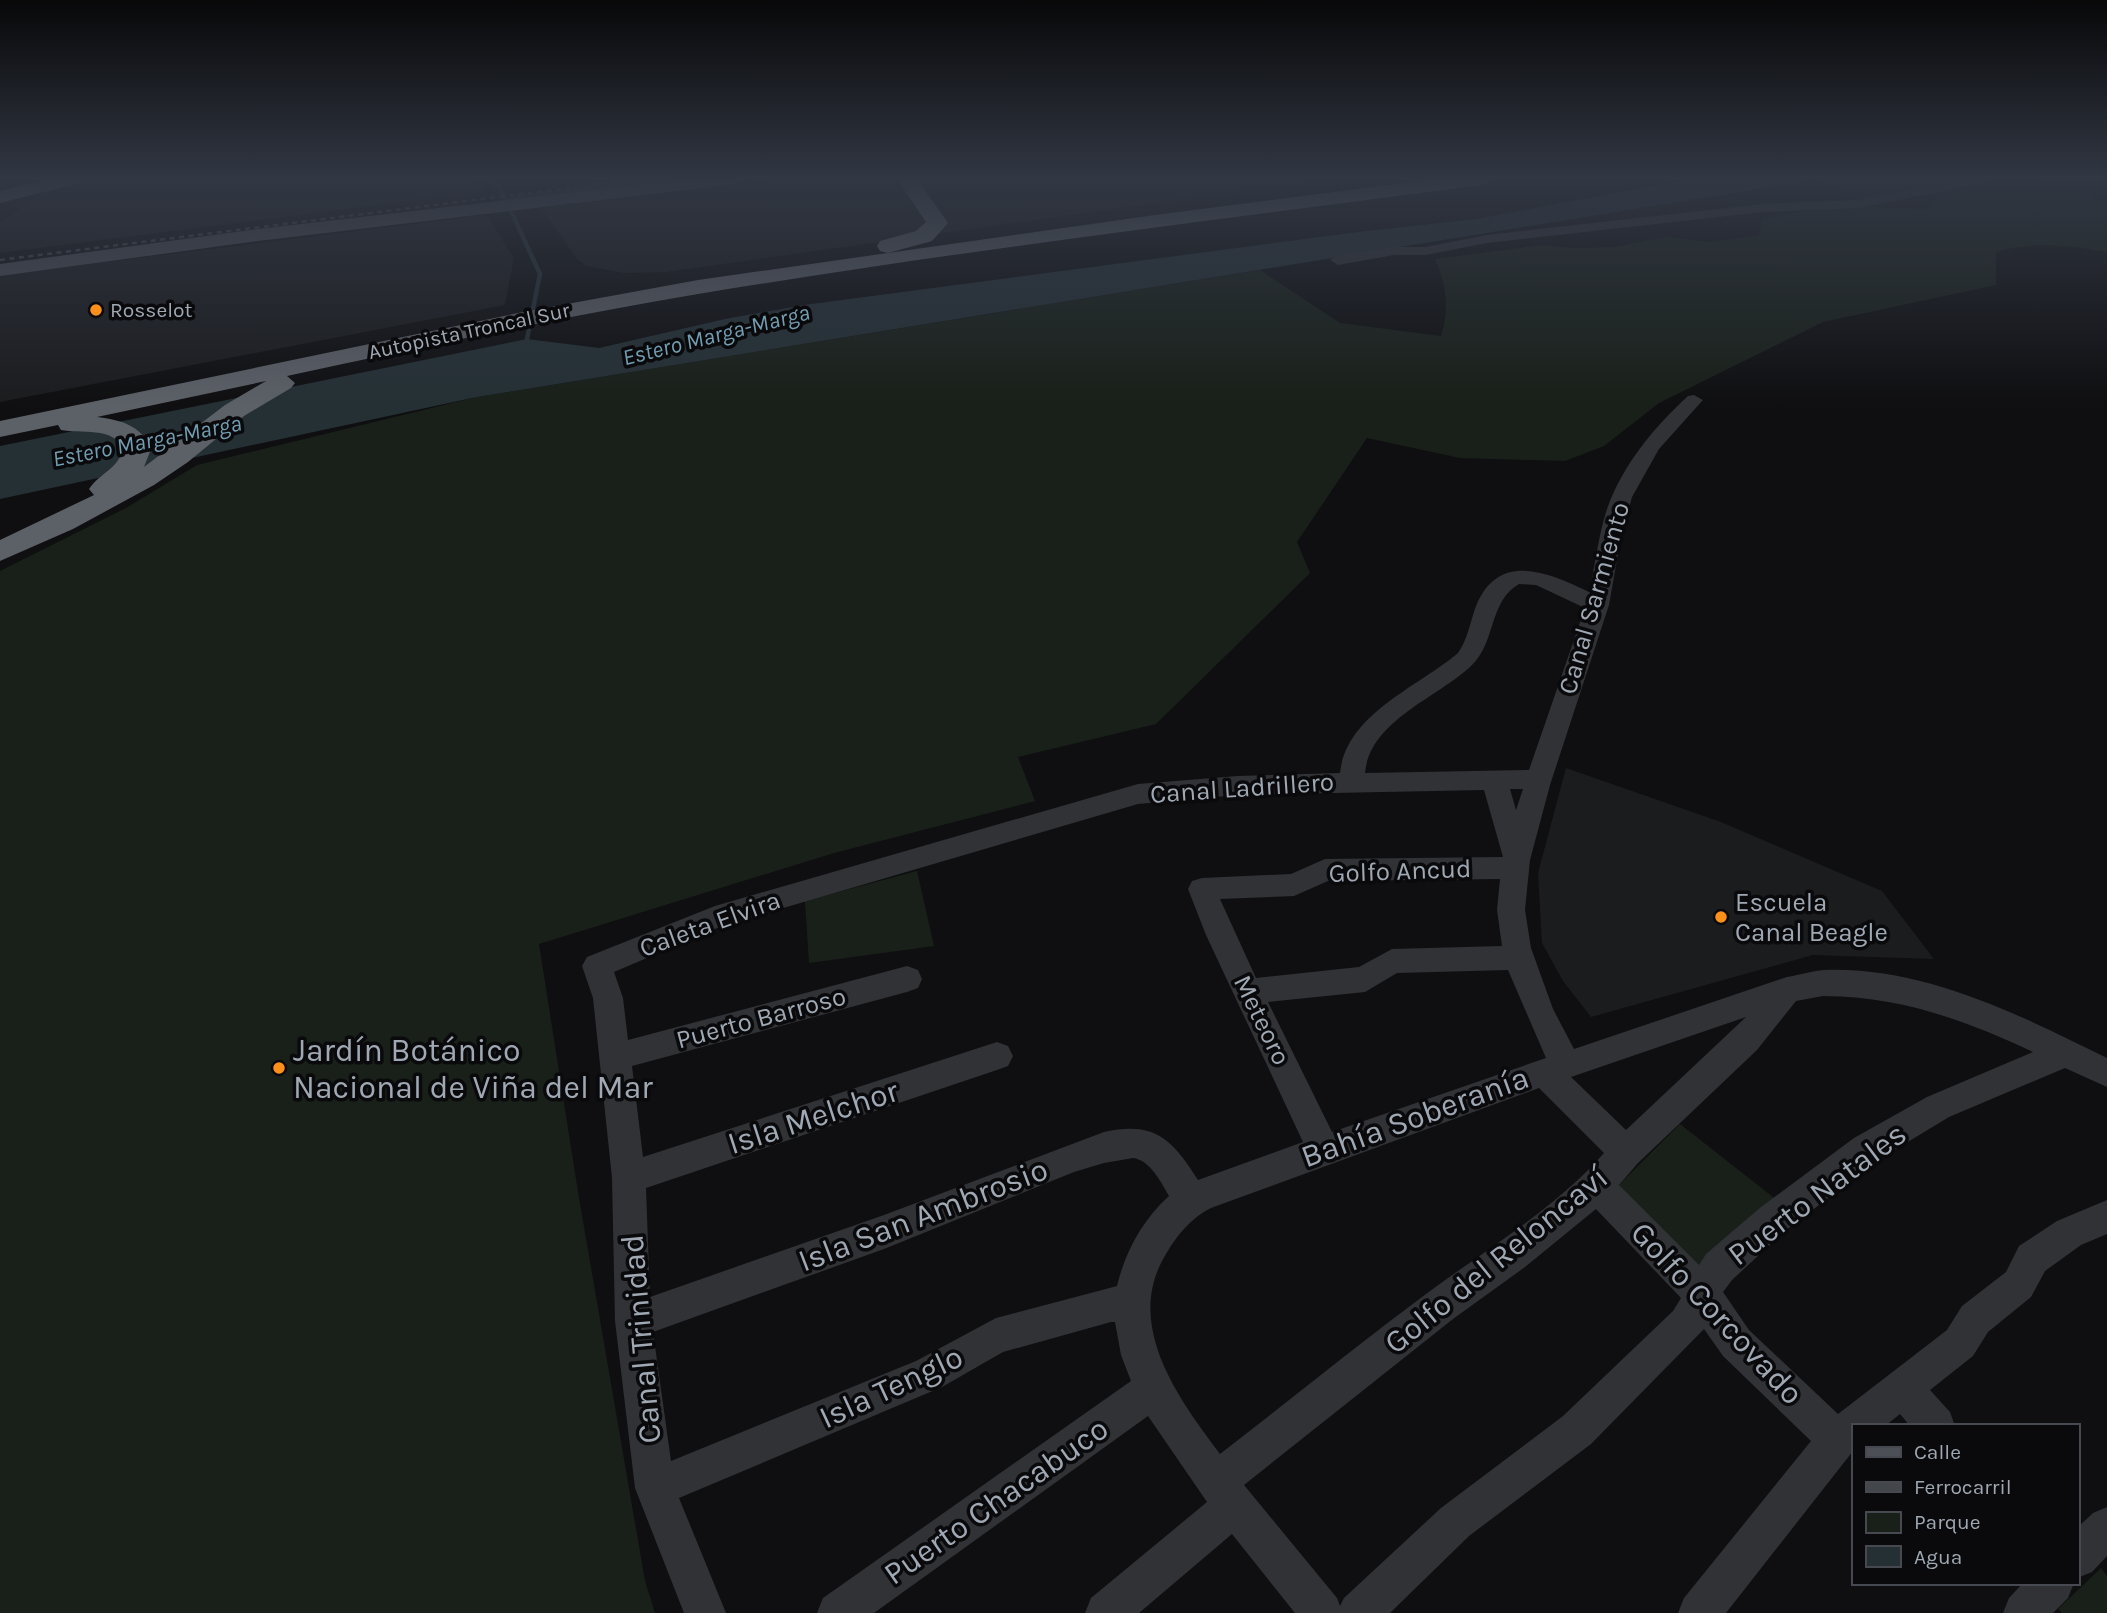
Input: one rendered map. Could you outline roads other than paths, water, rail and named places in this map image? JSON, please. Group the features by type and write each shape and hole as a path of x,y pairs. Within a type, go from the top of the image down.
{"highway":[{"path":"850,256 857,254"},
{"name":"Autopista Troncal Sur","path":"587,305 862,254"},
{"path":"0,552 117,495 177,458 248,399 284,382 321,370 520,319 587,305 921,254"},
{"path":"0,408 358,336 520,319"},
{"name":"Autopista Troncal Sur","path":"0,415 520,319"},
{"name":"Autopista Troncal Sur","path":"9,432 520,319"},
{"path":"0,539 117,480 133,464 138,449 136,442 126,431 92,424 9,432"}],"main road":[{"path":"0,270 117,254"}],"street":[{"path":"1338,260 1374,254"},
{"name":"Canal Sarmiento","path":"1554,1067 1520,958 1511,911 1517,861 1538,779 1598,605 1613,521 1630,479 1653,444 1694,400"},
{"path":"1352,781 1351,768 1357,750 1368,735 1389,715 1467,657 1477,645 1487,604 1510,579 1522,575 1538,578 1598,605"},
{"name":"Canal Ladrillero","path":"913,860 1138,794 1176,789 1352,781 1538,779"},
{"name":"Canal Sarmiento","path":"1494,781 1517,861"},
{"name":"Caleta Elvira","path":"615,1057 608,998 597,966 715,917 913,860"},
{"name":"Golfo Ancud","path":"1202,889 1294,885 1325,870 1517,861"},
{"name":"Meteoro","path":"1202,889 1220,934 1324,1150"},
{"path":"1248,992 1366,979 1392,961 1520,958"},
{"name":"Puerto Barroso","path":"615,1057 907,979"},
{"name":"Bahía Soberanía","path":"1322,1613 1225,1494 1186,1441 1153,1390 1140,1359 1131,1304 1140,1267 1157,1234 1175,1212 1191,1200 1252,1175 1554,1067 1787,990 1824,983 1909,991 1959,1007 2107,1073"},
{"name":"Golfo del Reloncaví","path":"1105,1613 1225,1494 1440,1306 1513,1255 1597,1186 1626,1152 1746,1040 1787,990"},
{"name":"Puerto Natales","path":"1359,1613 1455,1522 1577,1430 1686,1324 1696,1309 1701,1293 1719,1268 1773,1219 1866,1149 1938,1107 2066,1054"},
{"name":"Isla Melchor","path":"629,1178 997,1056"},
{"name":"Canal Trinidad","path":"615,1057 629,1178 633,1321 655,1488 705,1613"},
{"path":"1554,1067 1626,1152"},
{"name":"Isla San Ambrosio","path":"633,1321 896,1229 1043,1169 1123,1142 1143,1144 1159,1154 1191,1200"},
{"name":"Golfo Corcovado","path":"1597,1186 1701,1293 1736,1343 1838,1439"},
{"path":"1856,1424 1960,1343 1969,1322 2021,1284 2029,1272 2032,1259 2069,1233 2107,1217"},
{"name":"Isla Tenglo","path":"655,1488 929,1374 996,1336 1111,1304 1131,1304"},
{"path":"1901,1387 1934,1424"},
{"name":"Puerto Chacabuco","path":"838,1613 1153,1390"},
{"path":"1699,1613 1838,1439 1852,1427"},
{"path":"2024,1613 2051,1585"}],"water":[{"name":"Estero Marga-Marga","path":"1189,254 1356,254 477,397 0,499 0,446 527,339 599,348 725,319 804,305"}],"waterway":[{"path":"530,347 527,339 540,274 531,254"}],"railway":[{"path":"0,260 45,254"}],"place":[{"name":"Rosselot","path":"96,310"},
{"name":"Escuela Canal Beagle","path":"1721,917"},
{"name":"Jardín Botánico Nacional de Viña del Mar","path":"279,1068"}]}
